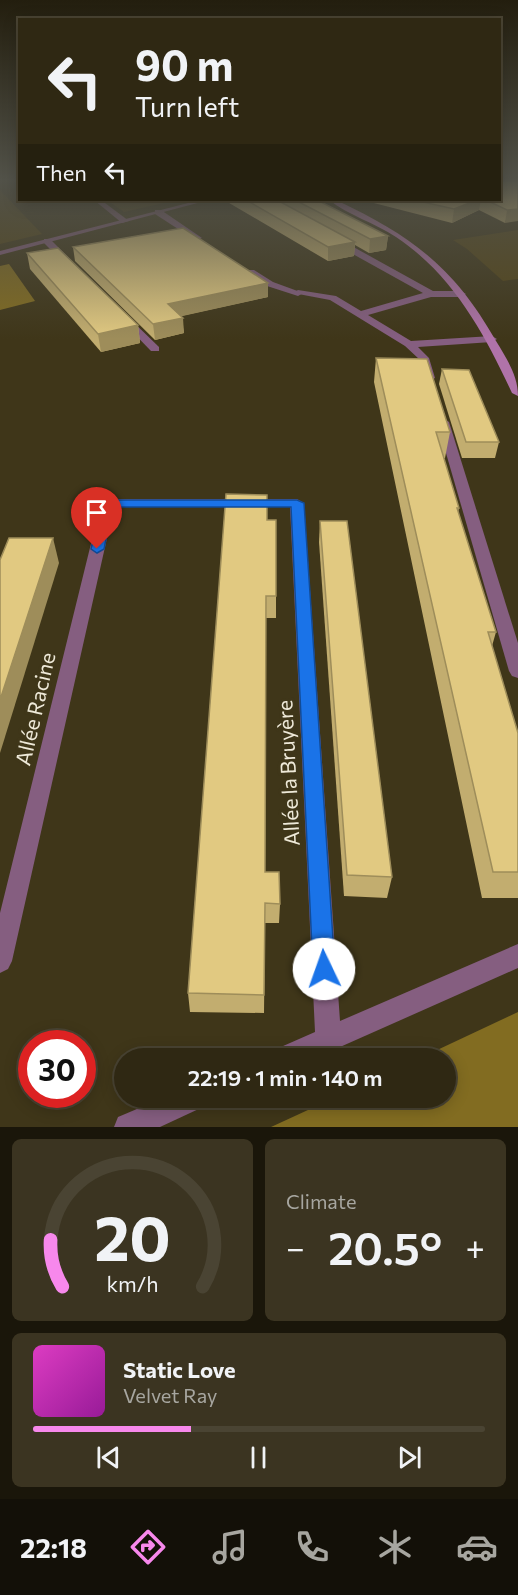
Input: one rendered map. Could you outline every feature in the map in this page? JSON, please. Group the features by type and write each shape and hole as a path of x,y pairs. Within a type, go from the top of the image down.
{"main road":[{"path":"393,234 407,241 445,274 461,294 492,339 518,393"}],"street":[{"path":"0,253 76,234"},
{"path":"191,234 204,242"},
{"path":"333,238 431,294"},
{"path":"47,241 73,267"},
{"path":"242,266 270,284 298,293 333,298 409,344 424,358 434,391"},
{"path":"362,314 431,294 461,294"},
{"path":"114,308 155,349"},
{"path":"409,344 492,339"},
{"path":"440,414 518,671"},
{"name":"Allée Racine","path":"0,961 108,503 297,503"},
{"name":"Allée la Bruyère","path":"297,503 328,1039"},
{"path":"308,1048 518,956"},
{"path":"128,1127 171,1108"}],"shaded area":[{"path":"0,234 42,234 0,244"},
{"path":"495,234 518,234 518,279 503,281 467,249 453,240"},
{"path":"9,264 35,301 0,310 0,266"},
{"path":"518,1012 518,1127 271,1127 312,1108 456,1108 456,1048 441,1048"}],"building":[{"path":"151,234 192,234 268,283 168,304 183,318 153,324 73,247"},
{"path":"305,234 339,234 355,242 328,247"},
{"path":"360,234 383,234 388,236 370,239"},
{"path":"58,248 138,325 98,334 27,253"},
{"path":"376,358 427,359 450,432 436,432 496,632 488,632 518,733 518,872 493,872"},
{"path":"442,369 469,370 499,442 466,442"},
{"path":"226,494 267,495 267,520 276,520 276,596 266,596 265,872 279,872 280,904 265,903 264,995 188,993"},
{"path":"320,521 347,521 392,877 347,875"},
{"path":"9,538 53,538 0,700 0,560"}],"route":[{"path":"97,549 108,503 297,503 324,969"}]}
